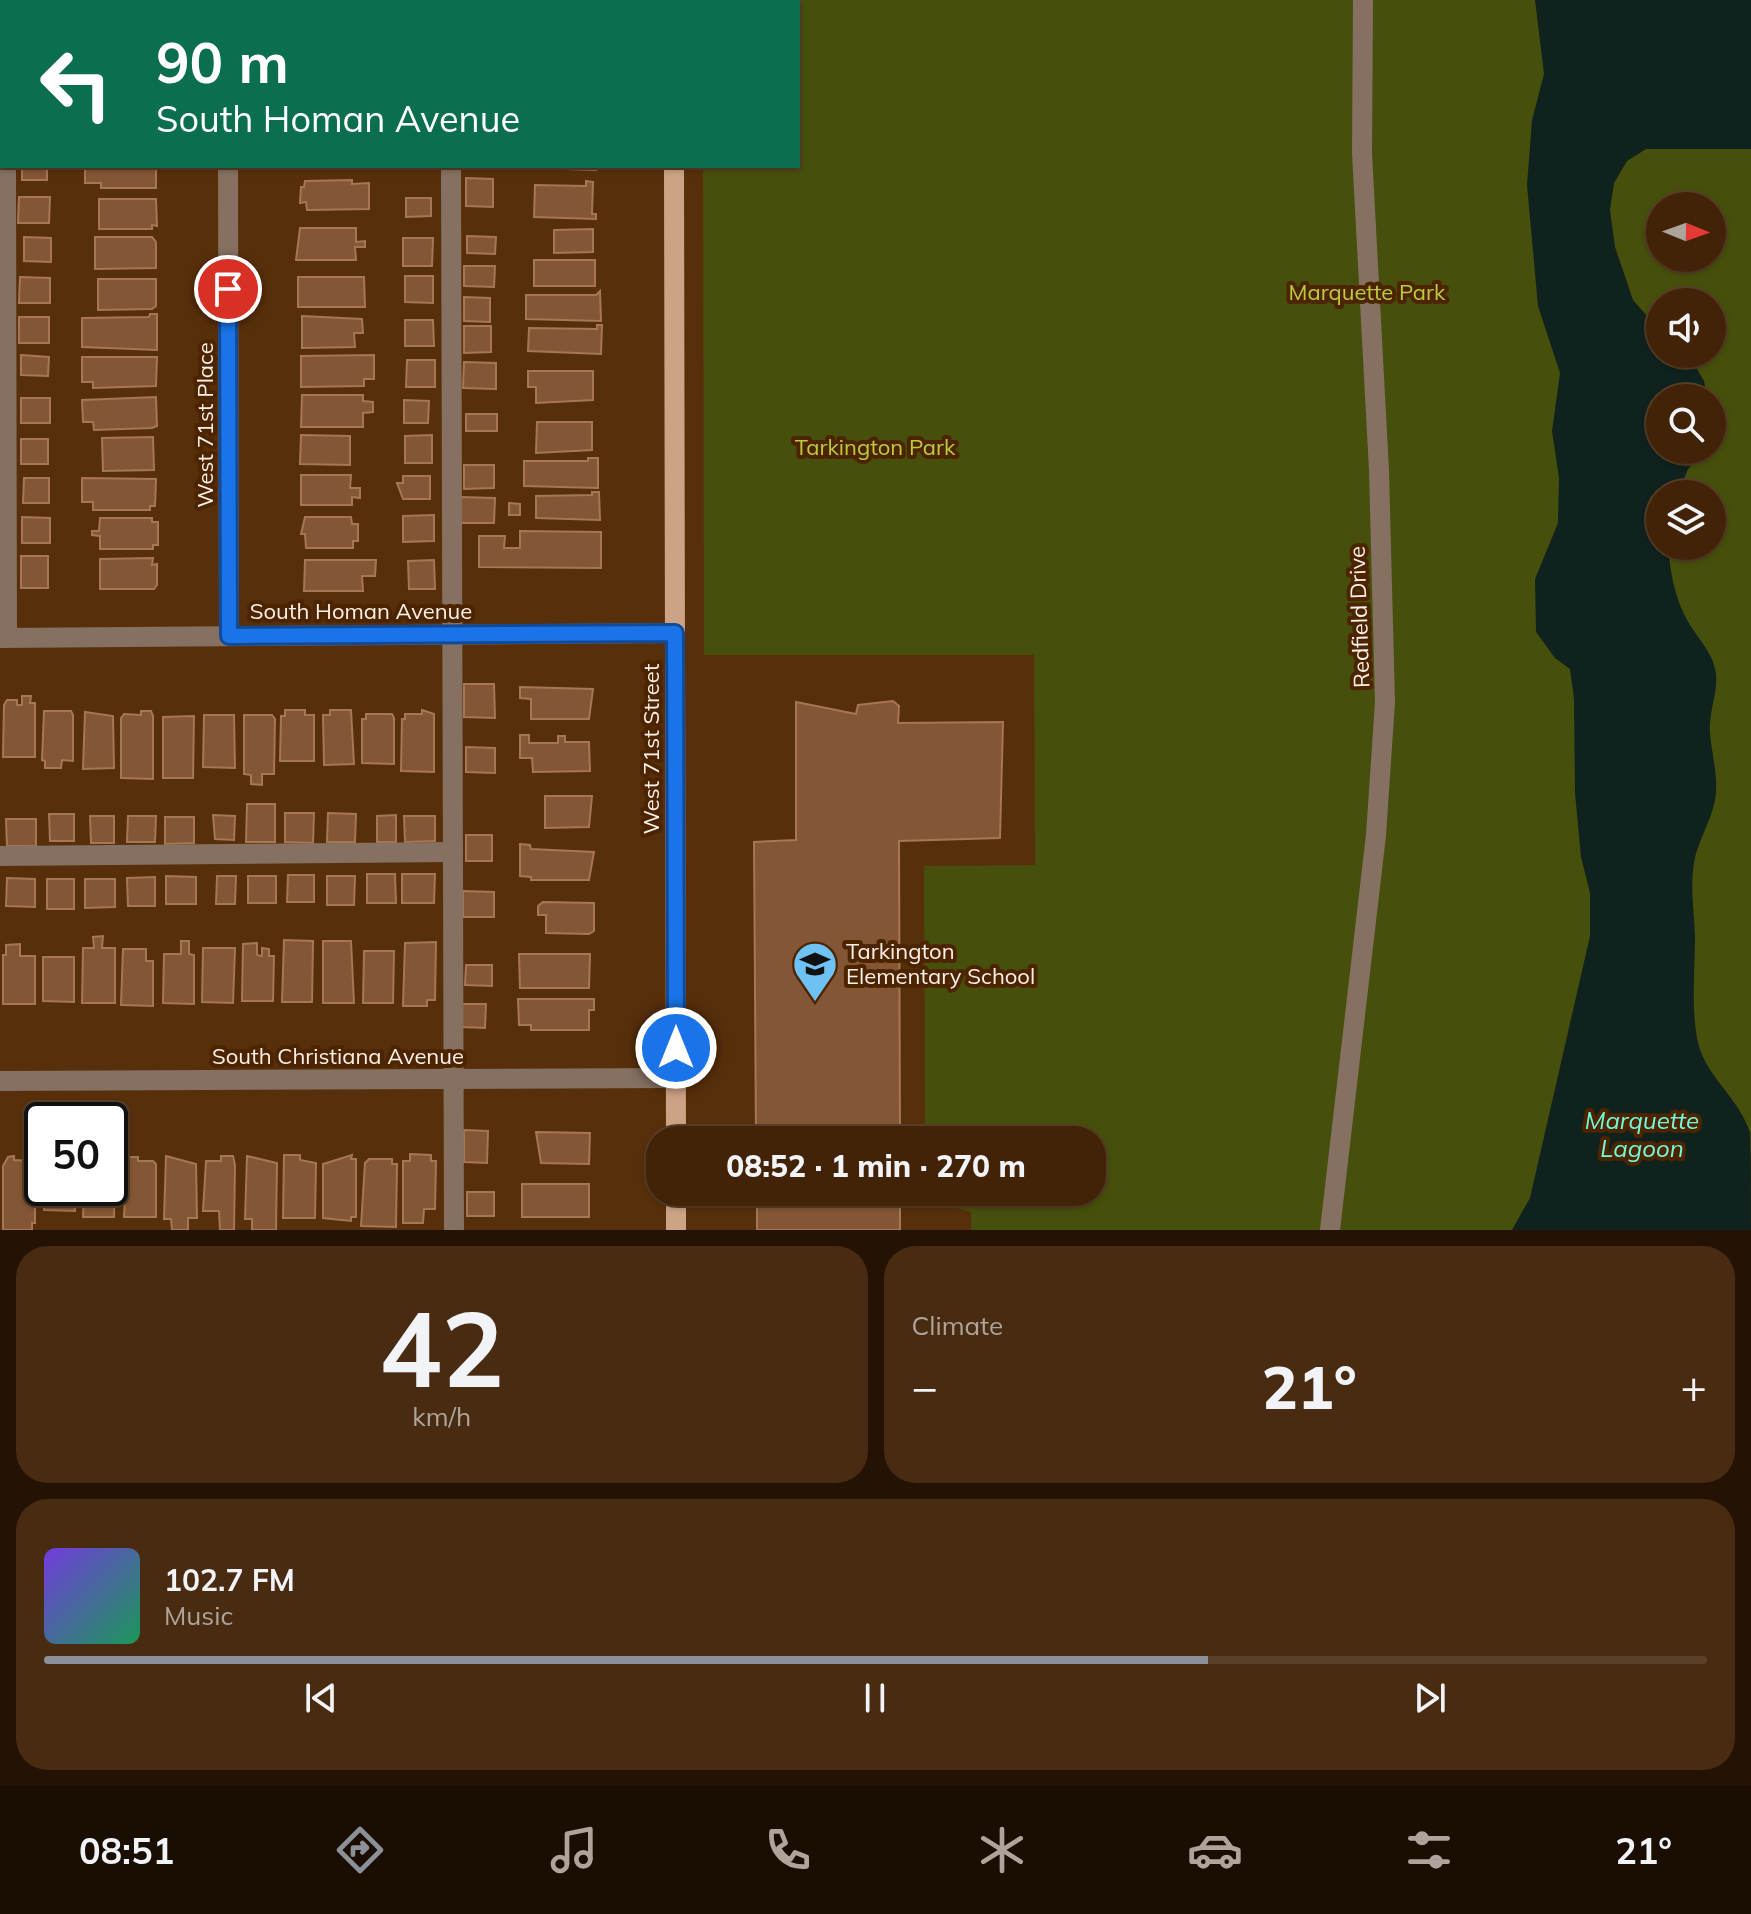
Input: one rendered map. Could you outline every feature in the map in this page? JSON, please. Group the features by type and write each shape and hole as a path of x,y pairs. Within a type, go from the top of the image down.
{"main road":[{"name":"West 71st Street","path":"674,168 676,1126"},
{"path":"676,1206 676,1230"}],"street":[{"name":"Redfield Drive","path":"1330,1230 1376,835 1385,702 1379,470 1362,153 1363,0"},
{"path":"4,638 6,168"},
{"name":"West 71st Place","path":"228,168 229,636"},
{"path":"451,168 454,1230"},
{"name":"South Homan Avenue","path":"4,638 675,633"},
{"path":"0,856 453,852"},
{"name":"South Christiana Avenue","path":"0,1081 676,1078"}],"green space":[{"name":"Marquette Park","path":"800,0 1751,0 1751,1230 971,1230 971,1212 950,1206 1106,1206 1106,1126 925,1126 924,866 1035,865 1034,655 704,655 703,168 800,168"}],"water":[{"name":"Marquette Lagoon","path":"1535,0 1751,0 1751,149 1646,149 1627,161 1614,183 1610,210 1615,247 1633,300 1646,315 1646,368 1696,368 1705,384 1646,384 1646,464 1692,464 1684,480 1646,480 1646,560 1670,560 1681,608 1711,658 1716,674 1710,726 1716,792 1693,872 1694,1012 1697,1038 1706,1064 1738,1109 1750,1133 1751,1230 1512,1230 1530,1198 1590,936 1590,893 1581,857 1575,793 1574,699 1570,669 1555,658 1536,632 1535,579 1558,523 1559,478 1552,431 1560,373 1538,306 1527,185 1532,120 1544,74"}],"building":[{"path":"22,168 47,168 47,180 22,180"},
{"path":"85,168 156,168 156,188 101,188 101,183 85,183"},
{"path":"533,168 596,168 596,170"},
{"path":"466,178 493,179 493,207 466,206"},
{"path":"352,180 352,184 369,183 369,209 307,210 306,202 300,203 301,187 304,187 305,181"},
{"path":"586,181 593,182 592,214 596,214 596,219 534,217 535,185 586,186"},
{"path":"19,197 50,197 49,223 18,223"},
{"path":"406,198 431,198 431,216 406,217"},
{"path":"99,199 156,199 157,226 152,225 152,229 99,229"},
{"path":"300,228 356,228 356,242 365,241 365,247 355,247 356,260 296,260"},
{"path":"593,229 593,252 554,253 554,230"},
{"path":"467,236 496,237 495,254 467,253"},
{"path":"24,237 51,238 51,262 24,261"},
{"path":"95,237 152,237 156,242 156,268 95,269"},
{"path":"403,238 433,238 432,266 403,266"},
{"path":"534,260 595,260 595,286 534,286"},
{"path":"464,266 495,266 494,287 464,286"},
{"path":"405,276 433,276 433,303 405,302"},
{"path":"20,277 50,278 50,303 19,303"},
{"path":"298,277 364,277 365,307 298,307"},
{"path":"98,279 156,279 156,306 152,309 98,310"},
{"path":"600,291 601,321 526,319 526,295 596,295"},
{"path":"464,297 490,298 490,322 464,321"},
{"path":"150,314 157,314 157,350 82,347 82,318 149,317"},
{"path":"302,316 362,319 363,333 354,333 355,347 302,348"},
{"path":"19,317 49,317 49,343 19,343"},
{"path":"405,320 433,320 434,346 405,346"},
{"path":"597,325 602,325 601,354 528,351 529,328 597,329"},
{"path":"464,326 491,326 491,352 464,353"},
{"path":"21,355 49,357 48,376 21,375"},
{"path":"374,355 374,379 364,379 364,386 301,387 301,356"},
{"path":"82,357 157,357 156,386 93,388 93,382 82,382"},
{"path":"407,360 435,360 435,387 406,387"},
{"path":"464,362 496,363 496,389 463,388"},
{"path":"528,371 593,371 593,400 536,403 536,387 528,387"},
{"path":"302,395 363,395 363,401 373,402 373,412 363,413 363,427 301,427"},
{"path":"156,397 157,426 152,428 94,430 93,422 83,422 82,400"},
{"path":"21,398 50,398 50,423 21,423"},
{"path":"404,400 429,401 428,423 404,423"},
{"path":"466,414 497,414 497,431 466,431"},
{"path":"537,422 592,422 592,450 536,453"},
{"path":"301,435 350,436 350,465 300,464"},
{"path":"432,435 432,463 405,463 405,436"},
{"path":"153,437 154,470 103,471 102,438"},
{"path":"21,439 48,439 48,464 21,464"},
{"path":"588,458 598,458 598,488 524,486 524,461 588,461"},
{"path":"464,465 494,465 494,488 464,489"},
{"path":"301,475 351,475 350,488 360,488 360,498 352,497 352,505 301,505"},
{"path":"403,476 430,476 430,499 403,499 397,483 403,483"},
{"path":"24,478 49,478 49,503 23,503"},
{"path":"82,478 156,479 155,506 150,506 150,510 93,510 93,502 82,502"},
{"path":"592,492 599,492 600,520 536,518 536,496 592,495"},
{"path":"460,497 495,498 494,523 460,523"},
{"path":"509,503 520,504 520,515 509,515"},
{"path":"434,515 434,541 403,542 403,516"},
{"path":"22,517 50,518 50,543 22,543"},
{"path":"305,517 351,517 352,524 358,524 358,541 353,541 353,548 306,548 305,534 301,534"},
{"path":"100,518 152,518 152,522 158,522 158,545 153,545 153,549 100,549 100,536 92,535 92,531 99,531"},
{"path":"520,531 601,532 601,568 479,567 479,536 505,536 504,548 520,548"},
{"path":"21,556 48,556 48,588 21,588"},
{"path":"153,558 152,565 157,564 157,585 154,589 100,589 100,559"},
{"path":"305,560 376,560 375,576 362,576 363,591 304,591"},
{"path":"434,560 435,589 409,589 408,561"},
{"path":"464,684 494,684 495,718 464,717"},
{"path":"520,687 593,689 589,719 531,719 531,699 520,698"},
{"path":"22,696 31,696 30,703 35,703 35,757 3,757 4,705 7,700 17,700 17,705 22,705"},
{"name":"Tarkington Elementary School","path":"893,701 899,706 898,723 1003,722 1000,838 899,841 900,1126 756,1126 754,842 796,840 796,702 856,714 858,705"},
{"path":"285,710 305,710 305,715 314,715 314,761 280,761 281,716 285,716"},
{"path":"330,710 351,710 354,764 324,765 323,715 330,715"},
{"path":"422,710 434,714 434,772 401,771 402,719 405,719 405,714 422,714"},
{"path":"44,711 71,711 73,715 73,761 62,760 61,768 45,768 45,761 42,760"},
{"path":"141,711 151,711 153,716 153,779 121,778 121,718 124,714 141,715"},
{"path":"85,712 113,716 114,768 83,769"},
{"path":"366,714 392,714 394,764 362,763 362,719 366,719"},
{"path":"204,715 234,715 235,768 203,767"},
{"path":"244,715 272,715 275,719 274,774 262,774 262,785 251,784 251,775 244,774"},
{"path":"194,716 193,778 163,778 163,717"},
{"path":"520,735 529,735 529,743 558,743 558,736 565,736 565,742 589,742 590,771 533,772 532,758 520,758"},
{"path":"466,747 495,748 495,773 466,772"},
{"path":"545,796 592,796 589,827 545,828"},
{"path":"247,804 275,804 275,842 246,842"},
{"path":"285,813 314,813 313,843 285,842"},
{"path":"328,813 356,814 355,842 327,842"},
{"path":"49,814 74,814 74,841 50,841"},
{"path":"213,815 235,816 234,840 215,839"},
{"path":"396,815 396,842 377,842 377,816"},
{"path":"90,816 114,816 114,843 91,843"},
{"path":"128,816 156,816 155,842 127,842"},
{"path":"404,816 435,816 435,841 405,842"},
{"path":"165,817 194,817 194,843 165,844"},
{"path":"6,819 36,819 36,846 7,846"},
{"path":"466,835 492,835 492,861 466,861"},
{"path":"520,844 530,845 531,849 594,852 589,880 531,880 531,877 520,876"},
{"path":"367,874 395,874 396,903 367,903"},
{"path":"402,874 435,874 434,903 402,903"},
{"path":"288,875 314,875 314,902 287,902"},
{"path":"166,876 196,877 196,904 166,904"},
{"path":"217,876 236,876 235,904 216,904"},
{"path":"248,876 276,876 276,903 248,903"},
{"path":"327,876 355,876 354,905 327,905"},
{"path":"155,877 155,906 128,906 127,878"},
{"path":"7,878 35,879 35,907 6,906"},
{"path":"47,879 74,879 74,909 47,909"},
{"path":"85,879 115,879 115,907 85,908"},
{"path":"463,891 494,892 494,917 463,917"},
{"path":"543,902 594,903 594,931 589,934 546,933 546,915 538,915 538,906"},
{"path":"103,936 102,948 115,948 115,1003 82,1003 83,948 94,948 93,937"},
{"path":"284,940 313,941 312,1002 282,1002"},
{"path":"181,941 189,941 189,954 194,955 194,1004 163,1003 164,954 181,954"},
{"path":"323,941 351,941 354,1003 323,1003"},
{"path":"436,942 435,1000 427,1000 427,1006 403,1006 405,943"},
{"path":"257,943 257,955 262,956 262,948 269,949 269,956 274,956 273,1001 242,1001 243,944"},
{"path":"20,944 20,956 35,956 35,1004 3,1004 3,955 6,955 6,945"},
{"path":"203,948 235,948 233,1003 202,1002"},
{"path":"123,949 146,949 146,961 153,961 153,1006 121,1005"},
{"path":"364,951 394,951 393,1003 363,1003"},
{"path":"519,954 590,954 589,988 520,988"},
{"path":"43,957 74,957 74,1002 43,1001"},
{"path":"466,965 492,965 492,986 465,985"},
{"path":"518,999 594,999 594,1010 589,1010 589,1030 531,1030 531,1025 519,1025"},
{"path":"462,1004 486,1004 485,1028 462,1027"},
{"path":"464,1130 488,1131 487,1163 464,1162"},
{"path":"536,1132 590,1133 589,1164 541,1163"},
{"path":"410,1154 431,1155 431,1161 436,1161 435,1209 424,1209 423,1223 403,1223 403,1161 410,1161"},
{"path":"284,1155 300,1155 300,1160 316,1163 315,1218 283,1218"},
{"path":"352,1155 351,1159 356,1159 356,1217 351,1217 351,1221 323,1218 323,1164"},
{"path":"166,1156 196,1164 197,1218 188,1218 188,1230 172,1230 171,1219 164,1219"},
{"path":"221,1156 233,1156 235,1165 234,1230 220,1230 219,1211 203,1211 206,1161 221,1161"},
{"path":"247,1156 277,1163 276,1230 252,1230 252,1219 245,1219"},
{"path":"8,1157 24,1161 24,1206 35,1206 32,1230 3,1230 3,1166"},
{"path":"128,1157 153,1161 156,1164 156,1217 124,1217 125,1206 128,1206"},
{"path":"369,1159 392,1159 392,1164 397,1164 396,1227 361,1226 365,1163"},
{"path":"522,1184 589,1184 589,1217 522,1217"},
{"path":"467,1192 494,1192 494,1216 467,1216"},
{"path":"44,1206 75,1206 75,1211 44,1210"},
{"path":"83,1206 114,1206 114,1217 83,1217"},
{"path":"757,1206 900,1206 900,1230 757,1230"}],"place":[{"name":"Tarkington Elementary School","path":"815,1003"}],"route":[{"path":"228,289 229,636 675,633 676,1048"}],"park label":[{"name":"Tarkington Park","path":"875,447"}]}
